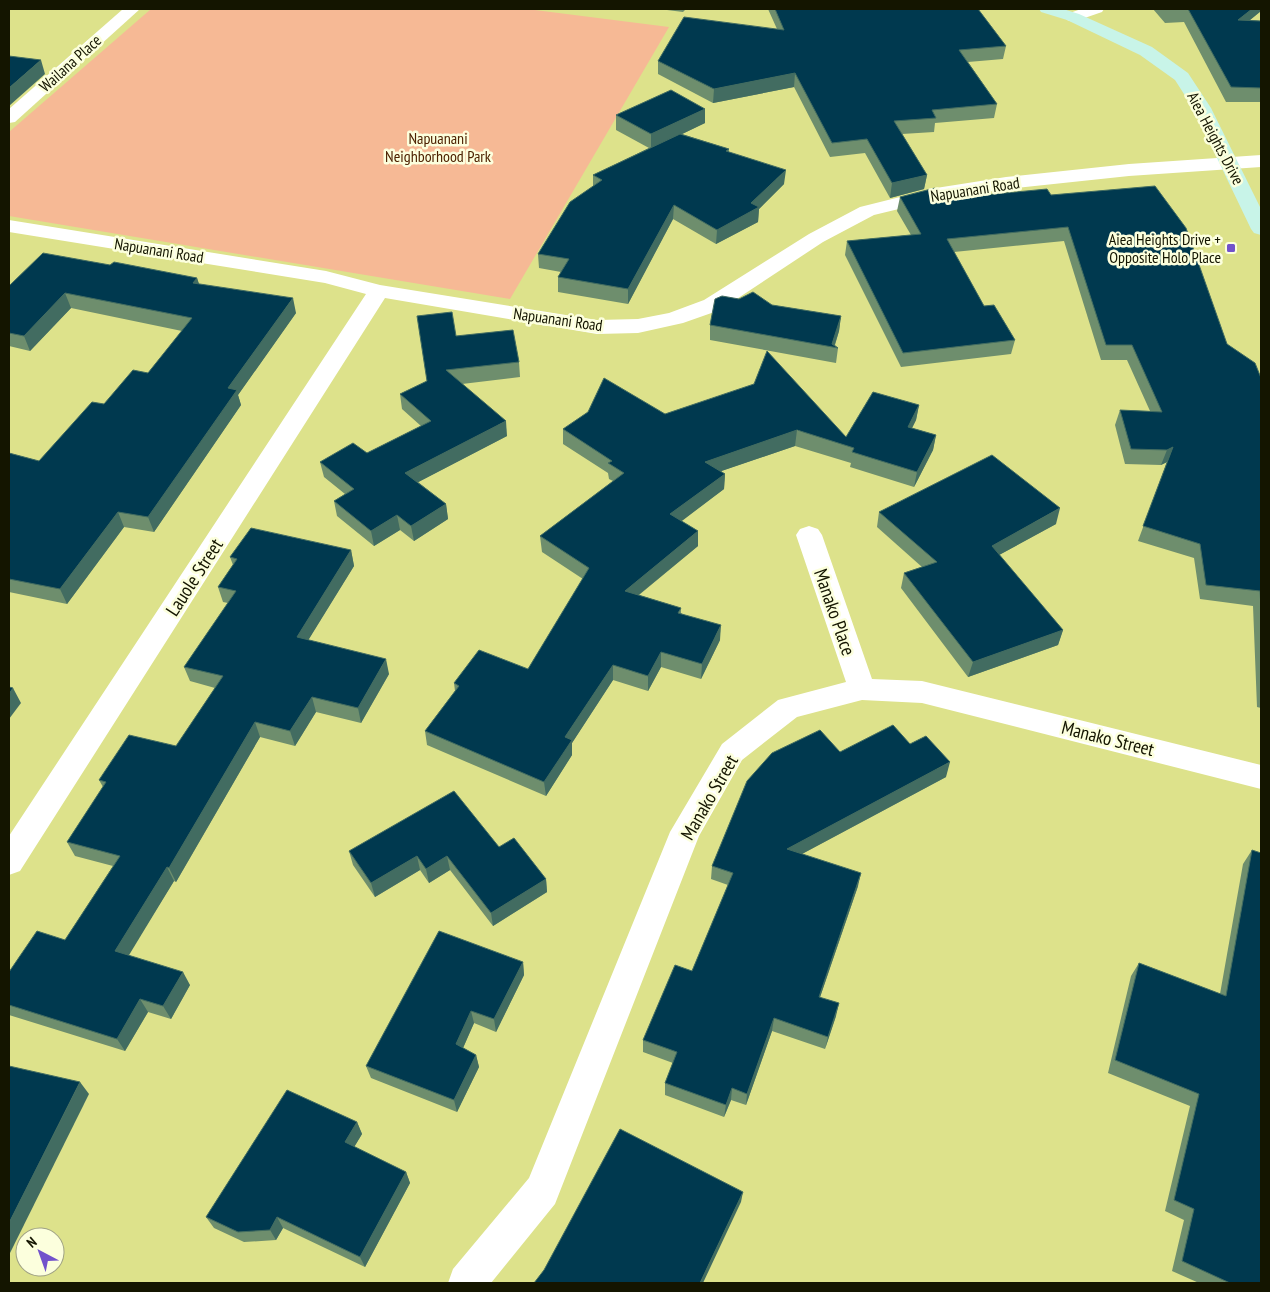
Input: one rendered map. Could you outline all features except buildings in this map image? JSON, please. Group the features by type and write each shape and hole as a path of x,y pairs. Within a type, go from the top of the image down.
{"street":[{"name":"Wailana Place","path":"9,118 132,9"},
{"name":"Aiea Heights Drive","path":"1047,9 1073,17 1146,51 1182,78 1202,108 1232,165 1261,229"},
{"path":"1073,17 1096,9"},
{"name":"Napuanani Road","path":"9,226 326,277 379,292 597,327 638,326 675,318 712,305 816,238 867,211 936,194 1006,184 1129,170 1232,165 1261,161"},
{"name":"Lauole Street","path":"9,862 379,292"},
{"name":"Manako Place","path":"809,535 862,689"},
{"name":"Manako Street","path":"467,1283 542,1191 685,832 732,752 788,708 862,689 922,692 1261,777"}],"green space":[{"name":"Napuanani Neighborhood Park","path":"151,9 527,9 669,27 510,299 9,216 9,132"}],"place":[{"name":"Aiea Heights Drive + Opposite Holo Place","path":"1231,248"}]}
